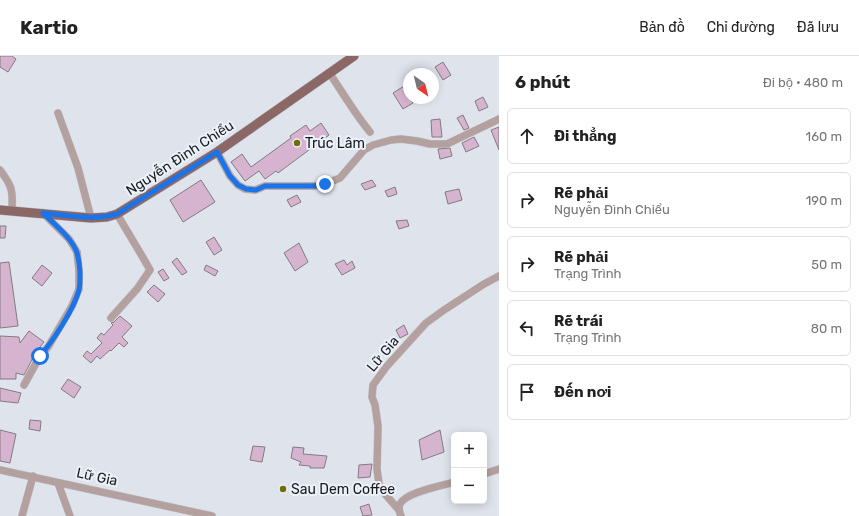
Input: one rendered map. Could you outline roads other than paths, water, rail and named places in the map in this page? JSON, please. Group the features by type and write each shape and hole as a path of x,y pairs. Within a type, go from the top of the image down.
{"main road":[{"name":"Nguyễn Đình Chiểu","path":"0,210 92,218 107,217 117,214 217,152 354,56"}],"street":[{"path":"330,74 357,116 370,132"},
{"path":"58,113 78,168 92,218"},
{"path":"217,152 230,176 238,185 246,189 256,190 265,186 314,186 325,184 340,178 364,150 384,141 401,139 438,145 447,144 499,119"},
{"path":"0,170 11,187 13,198 12,210"},
{"path":"24,385 40,356 48,347 61,327 79,289 77,252 69,239 43,213"},
{"path":"111,318 137,289 150,270 117,214"},
{"name":"Lữ Gia","path":"400,513 379,484 377,469 378,426 372,397 373,385 387,366 426,323 484,284 499,276"},
{"path":"487,473 499,469"},
{"name":"Lữ Gia","path":"0,470 212,516"},
{"path":"22,516 33,476"},
{"path":"58,483 70,516"},
{"name":"Lữ Gia","path":"400,513 400,505 405,499 423,491 451,483"}],"place":[{"name":"Trúc Lâm","path":"297,143"},
{"name":"Sau Dem Coffee","path":"283,489"}]}
